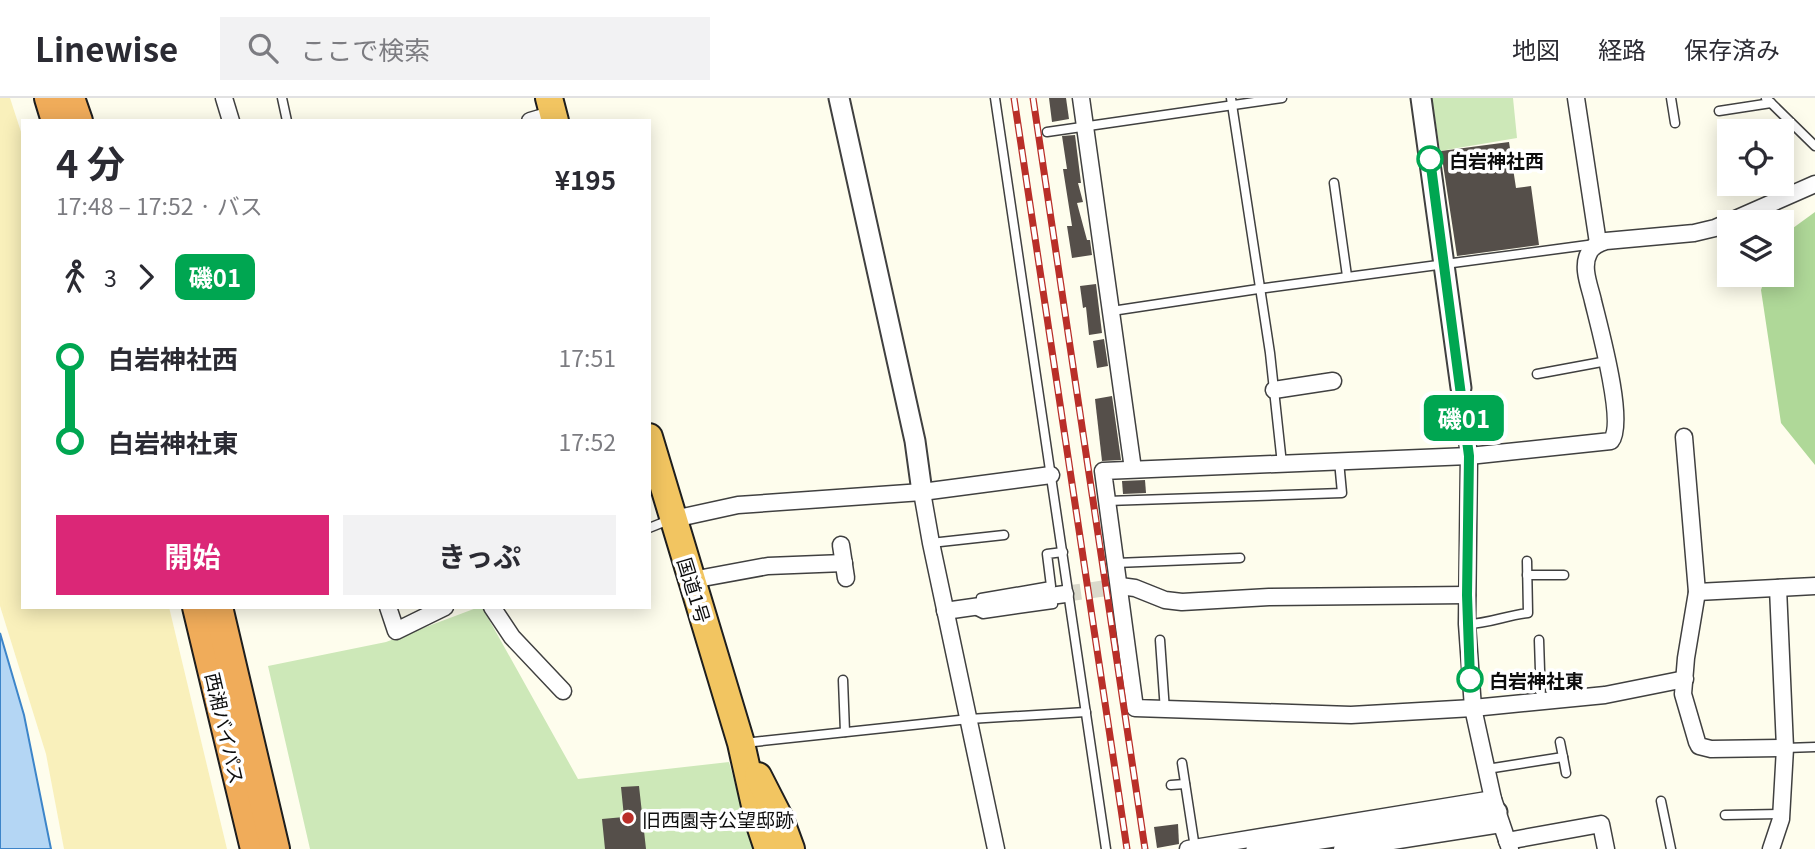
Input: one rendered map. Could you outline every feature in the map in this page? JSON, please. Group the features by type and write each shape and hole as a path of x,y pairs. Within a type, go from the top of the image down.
{"highway":[{"path":"49,98 55,119"},
{"path":"70,98 77,119"},
{"name":"国道1号","path":"651,450 662,523 692,580 741,743 758,819 768,849"},
{"name":"西湘バイパス","path":"197,609 255,849"},
{"name":"西湘バイパス","path":"218,609 275,849"},
{"name":"国道1号","path":"741,743 780,819 791,849"}],"street":[{"path":"224,98 230,119"},
{"path":"839,98 915,441 931,543 996,849"},
{"path":"1081,98 1133,469"},
{"path":"1422,98 1469,456 1467,624 1473,708 1497,812 1509,845 1601,824 1606,849"},
{"path":"1576,98 1598,243"},
{"path":"1685,679 1605,695 1473,708 1351,715 1135,708 1104,471 1469,456 1611,441 1614,438 1616,421 1607,361 1586,270 1588,253 1598,243 1694,233 1715,228 1815,184"},
{"path":"1274,390 1333,381"},
{"path":"1684,437 1697,592 1683,694 1699,746 1711,749 1785,748"},
{"path":"662,523 738,505 922,492 1051,475"},
{"path":"692,580 768,566 845,570 841,545"},
{"path":"1120,586 1135,588 1165,600 1182,602 1269,597 1467,595"},
{"path":"1697,592 1815,586"},
{"path":"1771,849 1781,814 1785,748 1778,588"},
{"path":"945,611 975,603 1067,598"},
{"path":"389,609 396,631 441,609"},
{"path":"493,609 512,637 563,691"},
{"path":"1256,849 1497,812"},
{"path":"1201,848 1497,812"},
{"path":"1342,849 1497,812"}],"lane":[{"path":"282,98 287,119"},
{"path":"995,98 1106,849"},
{"path":"1048,132 1231,102 1282,98"},
{"path":"1671,98 1675,123"},
{"path":"1719,111 1769,101 1815,146"},
{"path":"1231,102 1274,390 1282,464"},
{"path":"1334,183 1347,276"},
{"path":"1112,311 1598,243"},
{"path":"1538,374 1607,361"},
{"path":"1107,502 1342,493 1339,461"},
{"path":"931,543 1004,535"},
{"path":"975,603 1051,586 1047,554 1063,552"},
{"path":"1116,563 1240,558"},
{"path":"1467,624 1485,623 1511,614 1528,613 1527,561"},
{"path":"1527,576 1564,575"},
{"path":"1160,640 1165,711"},
{"path":"1539,640 1541,701"},
{"path":"843,680 845,732"},
{"path":"741,743 968,719 1086,712"},
{"path":"1560,742 1566,774"},
{"path":"1785,748 1815,747"},
{"path":"1487,769 1563,757"},
{"path":"1182,763 1201,848"},
{"path":"1171,785 1185,784"},
{"path":"1661,801 1671,849"},
{"path":"1725,815 1781,814"}],"green space":[{"path":"1432,98 1513,98 1517,138 1440,151"},
{"path":"1815,212 1815,465 1781,423 1761,290 1762,287 1794,287 1794,227"},
{"path":"474,609 483,609 578,779 729,762 753,849 310,849 268,666 386,642"}],"sand":[{"path":"0,98 10,98 21,132 21,609 169,609 227,849 64,849 46,754 0,606"}],"water":[{"path":"0,633 24,715 51,849 0,849"}],"building":[{"path":"1049,98 1066,98 1069,119 1052,122"},
{"path":"1075,135 1081,183 1078,183 1083,202 1077,203 1087,240 1090,240 1092,255 1072,258 1067,226 1072,226 1063,169 1067,169 1062,136"},
{"path":"1509,142 1516,188 1531,186 1539,245 1457,256 1441,151"},
{"path":"1096,284 1102,333 1089,335 1086,307 1083,308 1080,286"},
{"path":"1104,339 1108,366 1097,368 1093,341"},
{"path":"1112,396 1121,460 1102,461 1095,399"},
{"path":"1145,480 1146,493 1123,494 1122,481"},
{"name":"旧西園寺公望邸跡","path":"639,786 646,849 605,849 602,819 624,817 621,787"},
{"path":"1178,824 1179,844 1157,848 1154,827"}],"tunnel":[{"path":"1065,594 1120,586"}],"railway":[{"path":"1014,98 1127,849"},
{"path":"1033,98 1145,849"}],"bus line":[{"name":"磯01","path":"1430,159 1469,456 1467,595 1470,679"}],"place":[{"name":"白岩神社西","path":"1430,159"},
{"name":"白岩神社東","path":"1470,679"},
{"name":"旧西園寺公望邸跡","path":"628,818"}]}
